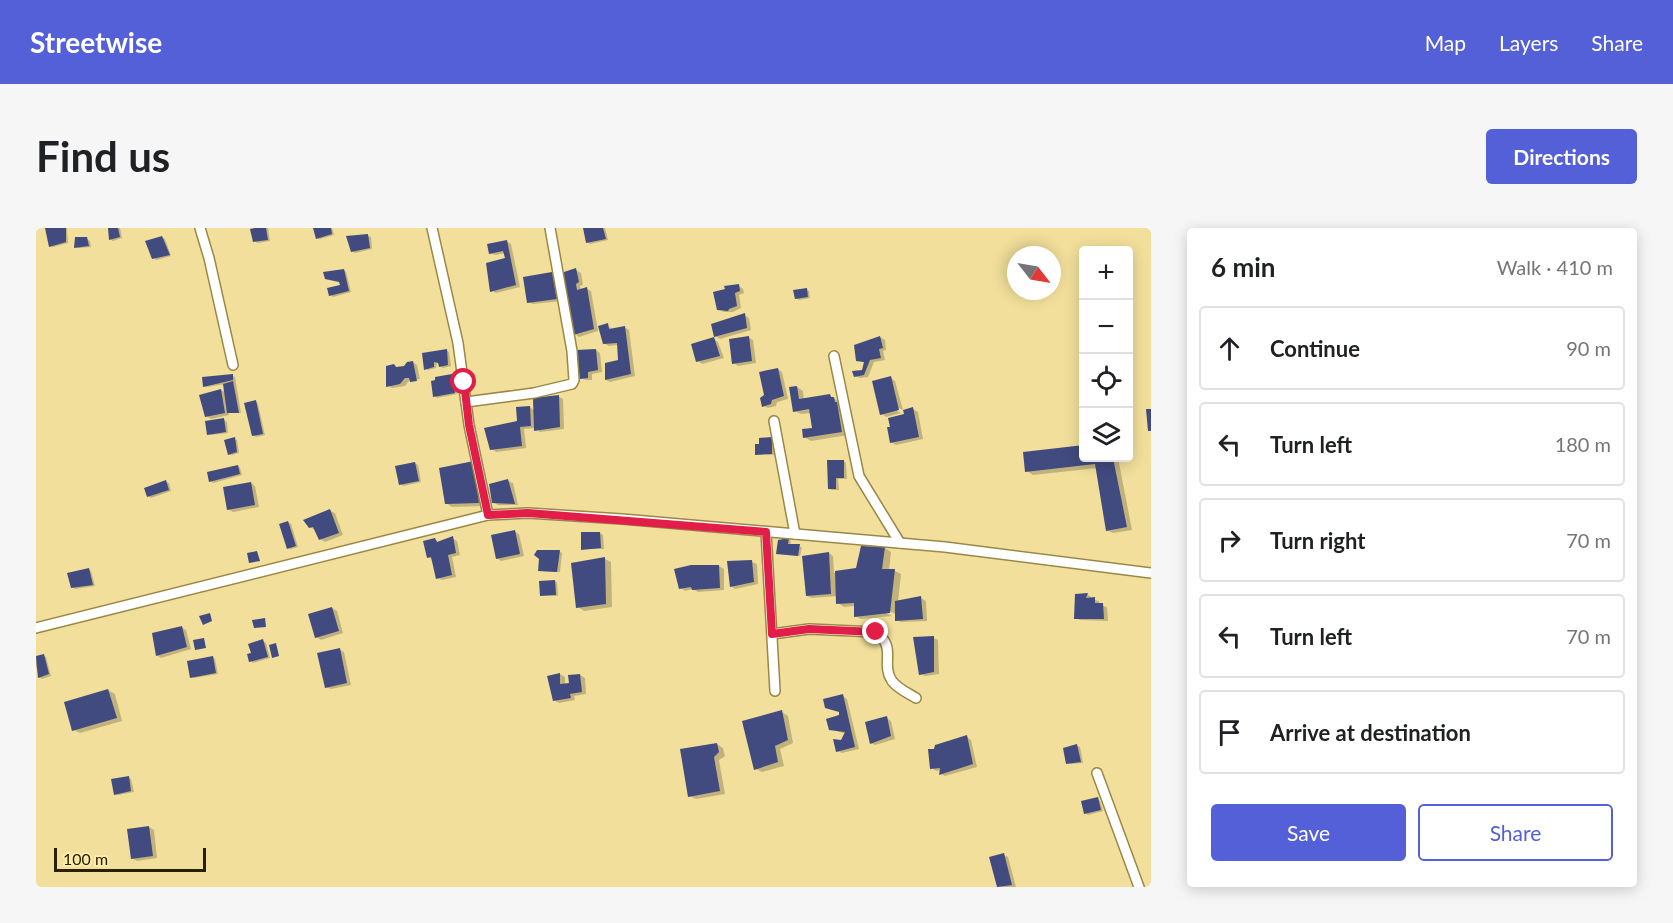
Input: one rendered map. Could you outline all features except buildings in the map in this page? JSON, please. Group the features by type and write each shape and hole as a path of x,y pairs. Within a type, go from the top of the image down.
{"street":[{"path":"200,228 233,365"},
{"path":"432,228 458,342 469,425 488,515"},
{"path":"466,402 534,393 572,384 574,380 572,351 550,228"},
{"path":"834,356 859,476 900,543"},
{"path":"774,421 795,534"},
{"path":"36,627 488,515 528,513 900,543 1151,573"},
{"path":"766,532 776,691"},
{"path":"772,634 809,629 876,632 884,638 888,649 888,672 892,680 899,688 916,698"},
{"path":"1096,773 1138,887"}],"route":[{"path":"464,382 469,425 488,515 528,513 766,532 772,634 809,629 876,632"}]}
